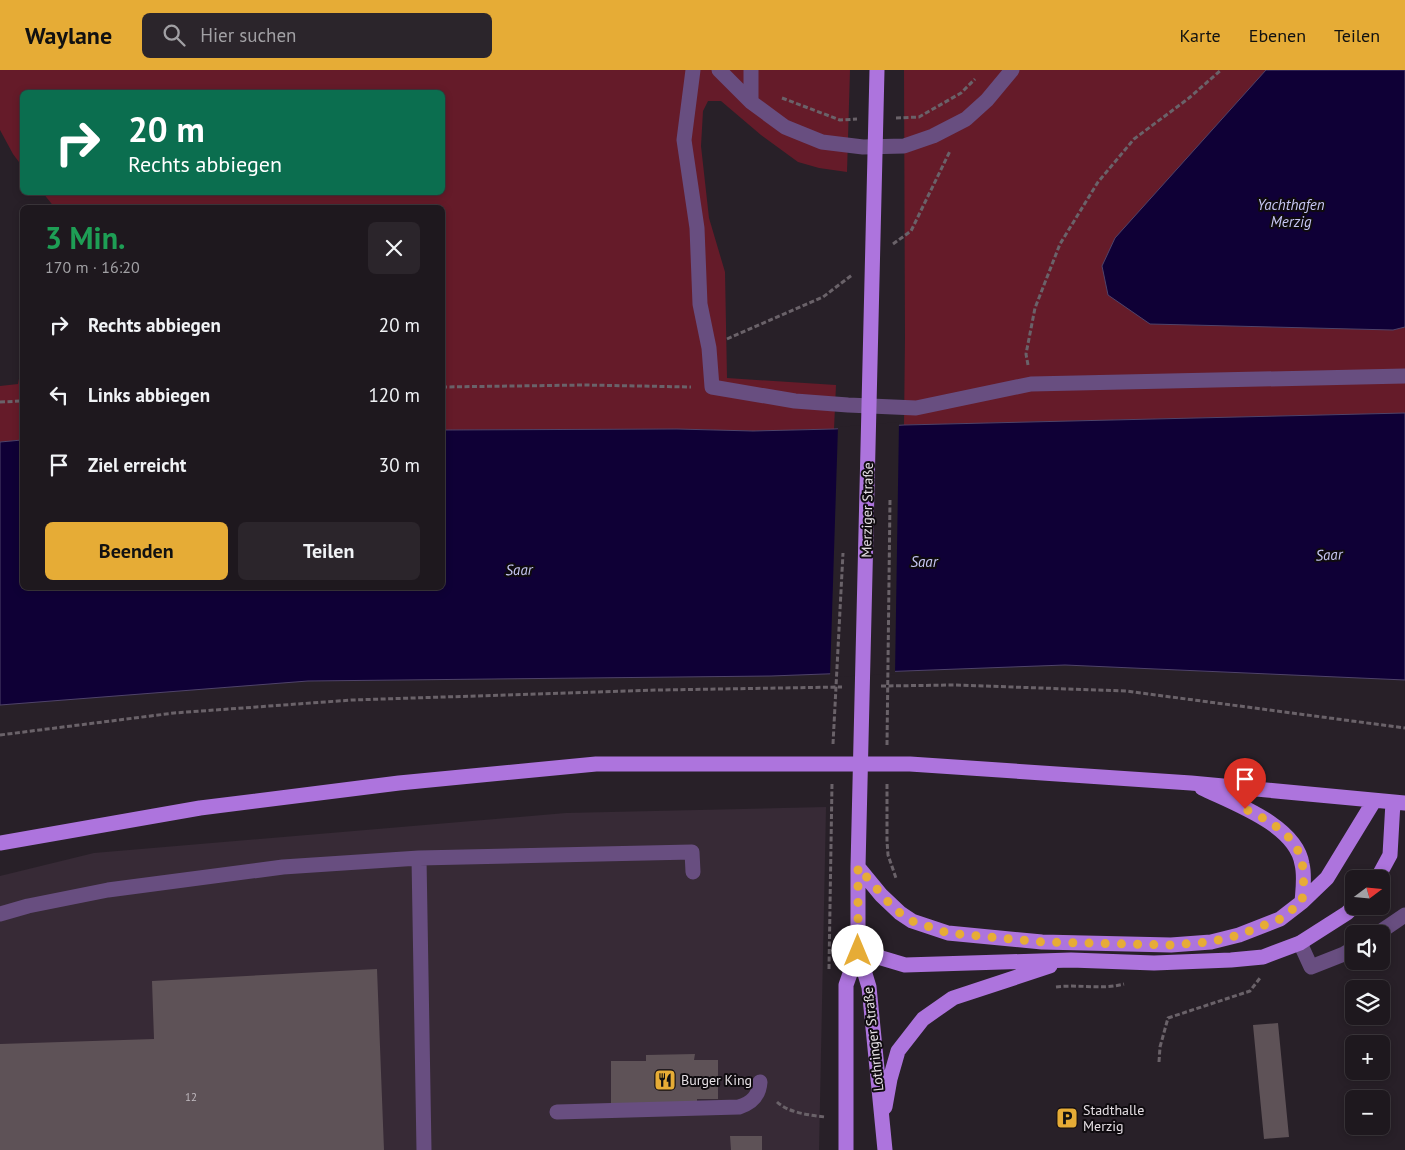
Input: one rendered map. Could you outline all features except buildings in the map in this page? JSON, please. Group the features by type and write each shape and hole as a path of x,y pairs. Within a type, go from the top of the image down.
{"main road":[{"name":"Merziger Straße","path":"858,951 858,867 877,70"},
{"path":"0,843 200,808 398,783 596,764 910,764 1191,783 1399,803 1390,855 1382,870"},
{"path":"1191,783 1263,817 1282,831 1295,845 1302,862 1304,877 1302,902"},
{"path":"858,867 881,895 900,913 912,921 948,933 1042,942 1171,945 1210,942 1239,935 1280,919 1302,902 1327,878 1374,801"},
{"path":"858,951 904,965 1071,960 1154,962 1230,960 1263,957 1300,943 1345,914"},
{"name":"Lothringer Straße","path":"858,951 869,987 885,1150"},
{"name":"Lothringer Straße","path":"846,1150 846,985 858,951"},
{"path":"883,1121 890,1079 898,1050 923,1019 953,998 1071,960"}],"street":[{"path":"693,70 684,140 697,228 700,304 709,348 712,387 795,401 916,408 1031,384 1405,376"},
{"path":"719,70 751,102 785,127 822,142 864,147 904,146 933,136 966,119 987,100 1012,70"},
{"path":"751,70 751,102"},
{"path":"0,914 28,906 108,890 283,867 419,858 692,852 693,872"},
{"path":"419,858 424,1150"},
{"path":"1390,925 1405,915"},
{"path":"1300,943 1311,967 1345,953"},
{"path":"558,1112 739,1107 754,1100 760,1082"}],"path":[{"path":"1031,384 1026,354 1035,308 1064,236 1098,182 1134,139 1189,98 1221,70"},
{"path":"897,109 897,119"},
{"path":"911,231 966,119"},
{"path":"894,246 895,236"},
{"path":"709,348 823,297"},
{"path":"445,387 585,385 712,387"},
{"path":"0,402 20,401"},
{"path":"887,747 890,491"},
{"path":"876,686 955,685 1126,691 1405,728"},
{"path":"0,735 174,713 352,700 658,690 846,687"},
{"path":"887,776 888,855 896,878 901,886"},
{"path":"1158,1062 1160,1046 1168,1018 1250,991 1261,976"},
{"path":"760,1082 779,1104 802,1114 825,1117"}],"shaded area":[{"path":"0,70 850,70 847,172 819,168 798,162 761,135 721,101 708,101 703,111 701,146 709,218 725,272 727,378 836,385 834,429 753,431 677,429 445,430 445,205 53,205 45,195 445,195 445,90 20,90 20,163 0,130"},
{"path":"904,70 1266,70 1251,88 1393,330 1405,327 1405,413 904,425"},
{"path":"20,373 20,440 0,442 0,386 18,384"},
{"path":"826,807 819,1150 0,1150 0,876 94,853 566,813"}],"water":[{"name":"Yachthafen Merzig","path":"1266,70 1405,70 1405,327 1393,330 1150,324 1108,295 1102,266 1115,238"},
{"name":"Saar","path":"1405,413 1405,680 1065,665 771,676 308,681 0,705 0,442 20,440 20,590 445,590 445,430 677,429 753,431 904,425"}],"pier":[{"path":"899,422 895,674 830,677 838,427"}],"place":[{"name":"Burger King","path":"665,1080"},
{"name":"Stadthalle Merzig","path":"1067,1118"}],"route":[{"path":"858,951 858,867 881,895 900,913 912,921 948,933 1042,942 1171,945 1210,942 1239,935 1280,919 1302,902 1304,877 1302,862 1295,845 1282,831 1263,817 1245,809"}]}
